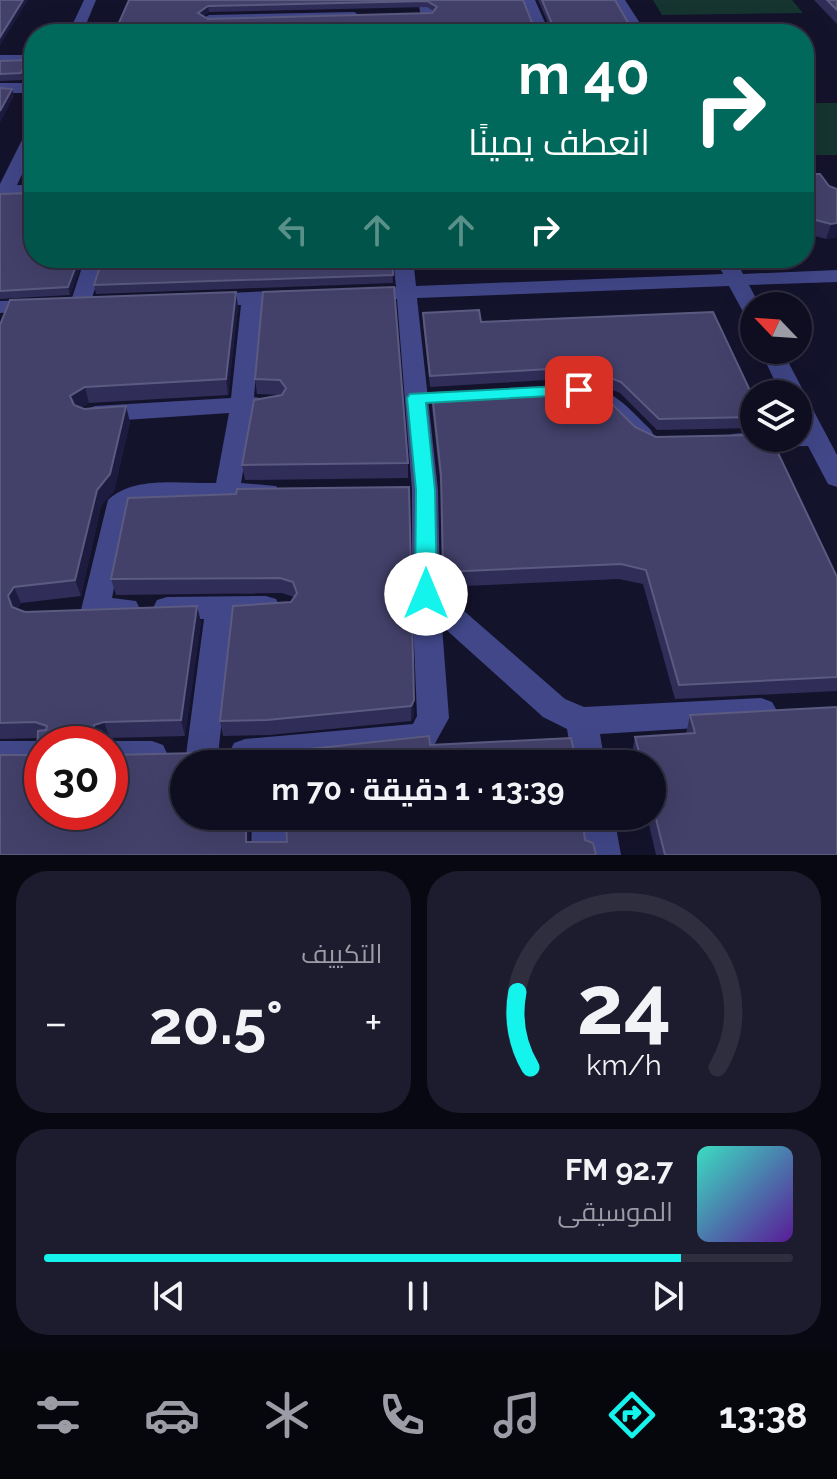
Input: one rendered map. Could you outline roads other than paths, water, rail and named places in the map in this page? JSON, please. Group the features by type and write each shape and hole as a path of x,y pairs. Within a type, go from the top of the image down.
{"street":[{"path":"79,24 90,0"},
{"path":"207,24 213,0"},
{"path":"529,0 539,24"},
{"path":"619,0 634,24"},
{"path":"412,14 426,7"},
{"path":"209,19 365,15"},
{"path":"0,59 24,59"},
{"path":"0,88 24,88"},
{"path":"3,190 24,155"},
{"path":"3,190 24,190"},
{"path":"0,307 88,304 93,268"},
{"path":"328,750 422,737 433,718 426,594 425,490 404,268"},
{"path":"730,268 743,292"},
{"path":"345,295 837,276"},
{"path":"190,300 314,296"},
{"path":"227,492 242,405 252,298"},
{"path":"549,392 579,390 602,395 640,435 662,442"},
{"path":"416,398 446,397"},
{"path":"89,414 273,403"},
{"path":"812,432 837,478"},
{"path":"723,441 815,438"},
{"path":"395,490 425,490"},
{"path":"95,610 117,507 122,502 140,493 288,491"},
{"path":"426,594 554,708 582,721 789,710"},
{"path":"63,612 282,607"},
{"path":"203,750 220,608"},
{"path":"582,721 587,750"},
{"path":"0,755 24,755"},
{"path":"128,755 170,755"},
{"path":"269,830 269,855"},
{"path":"599,830 603,855"}]}
